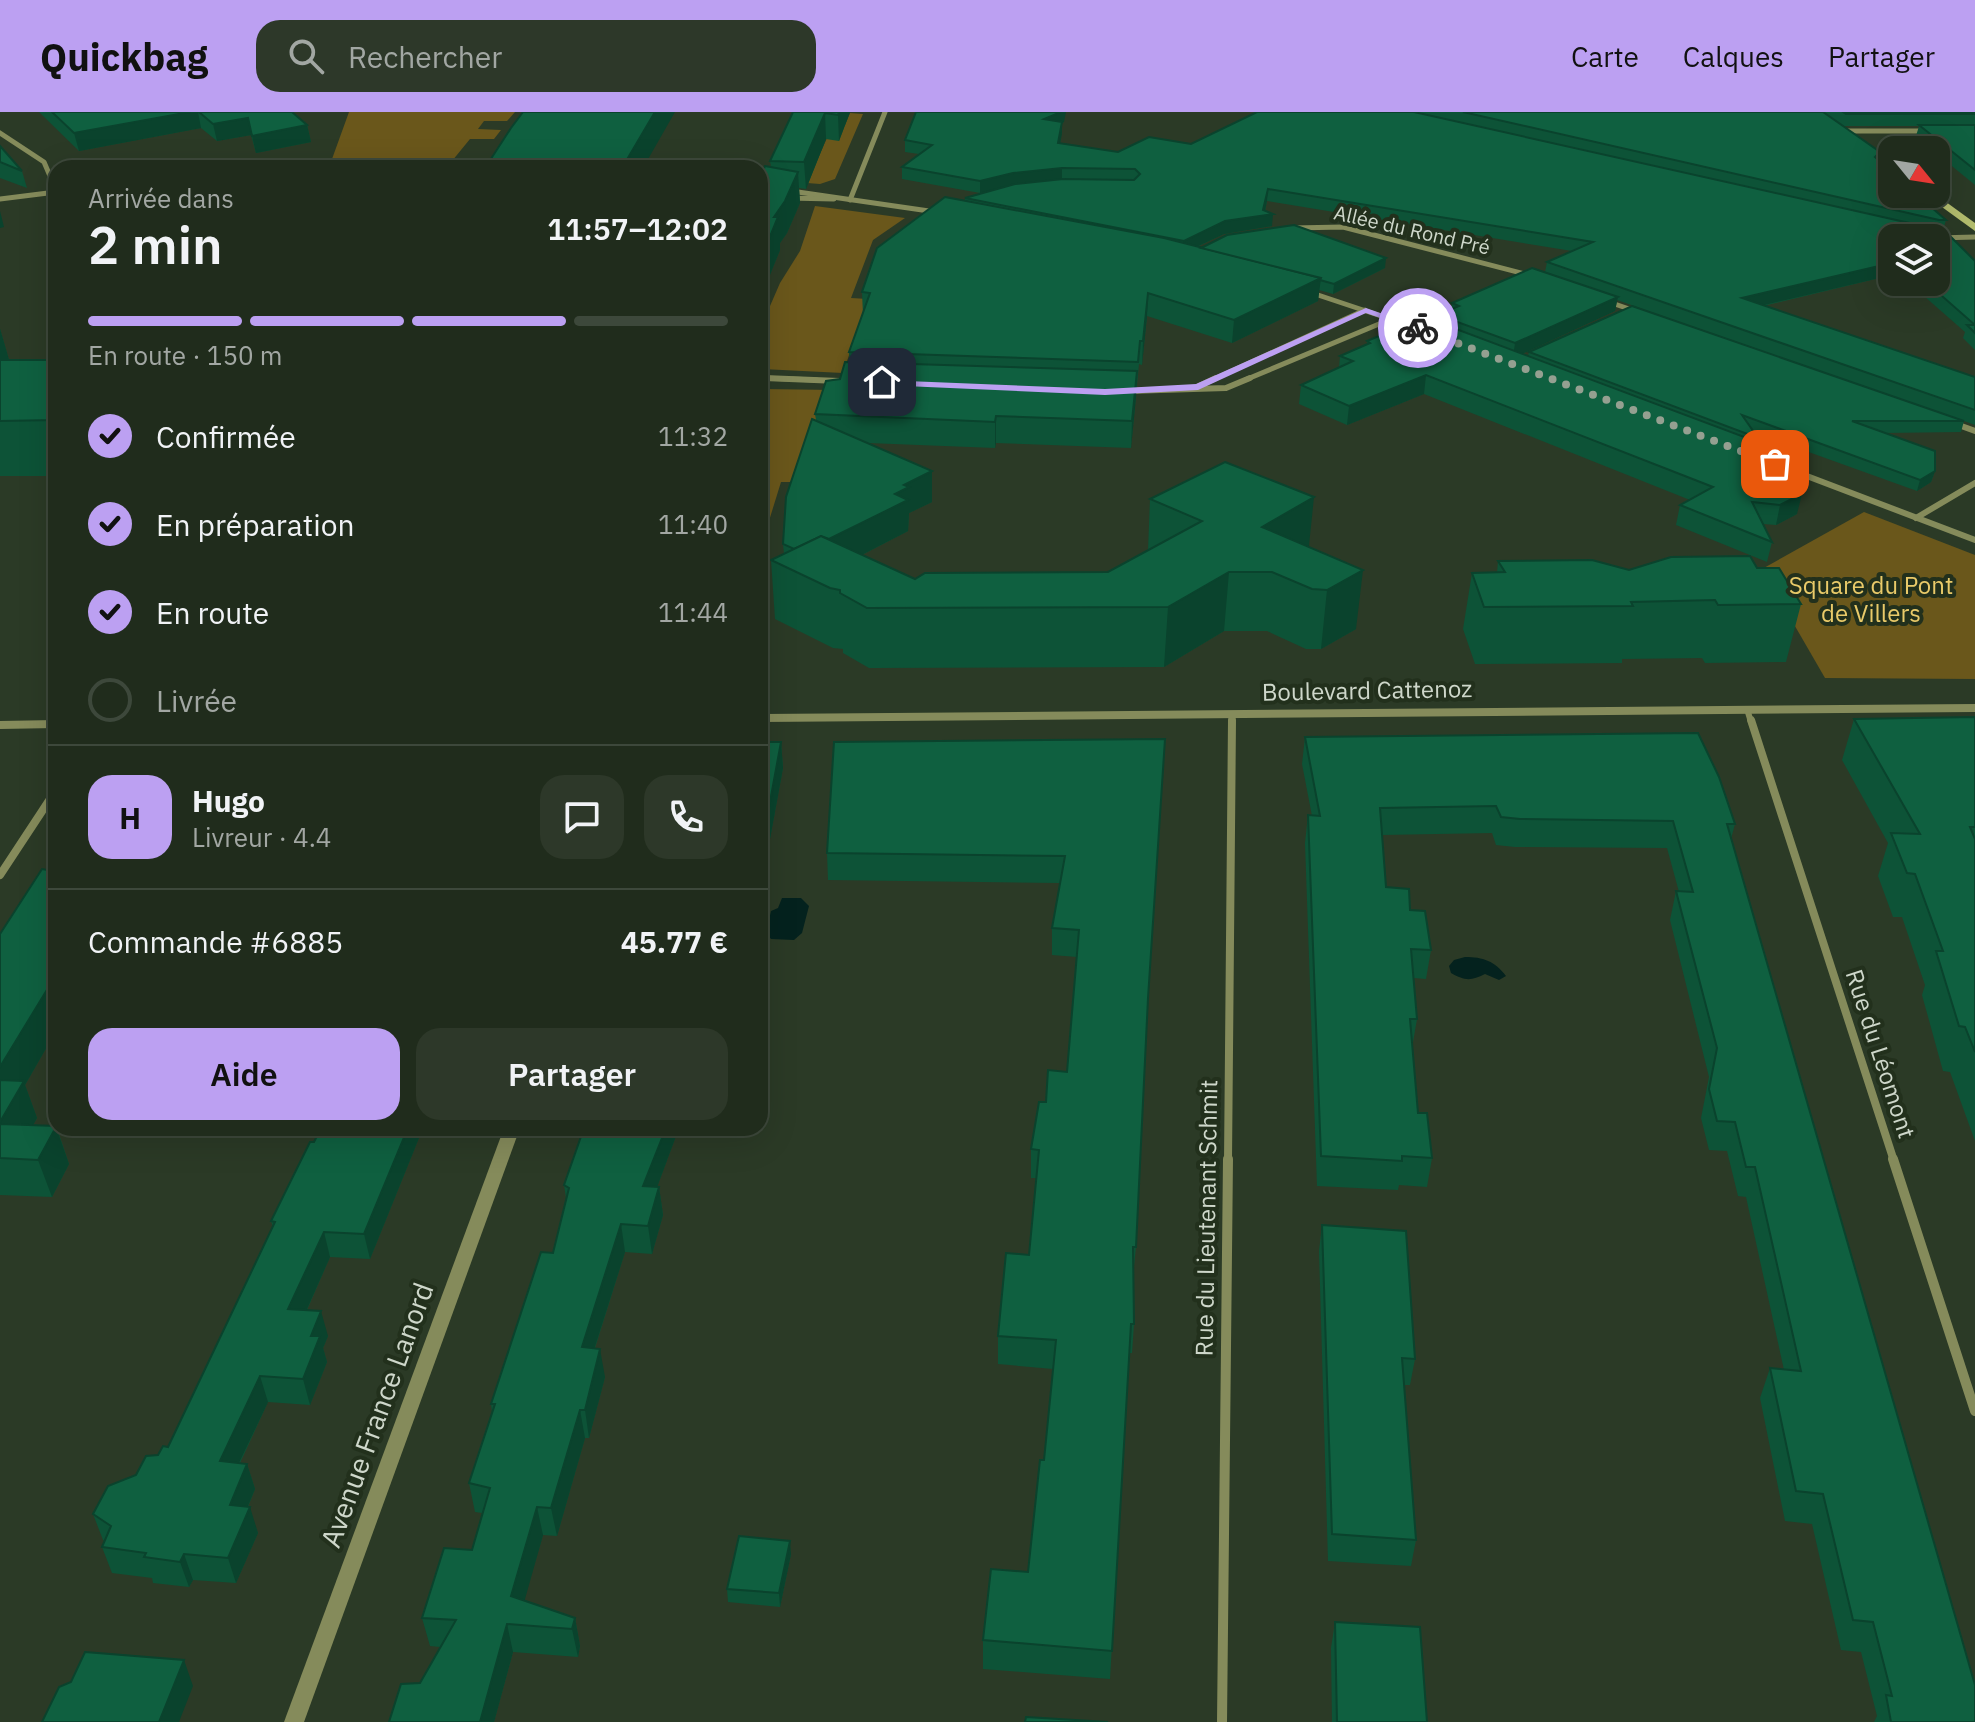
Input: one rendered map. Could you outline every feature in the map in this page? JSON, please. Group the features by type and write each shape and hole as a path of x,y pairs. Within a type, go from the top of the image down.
{"main road":[{"path":"1833,125 1878,157"},
{"path":"1948,208 1975,228"}],"street":[{"path":"850,200 885,112"},
{"path":"1842,131 1930,131"},
{"path":"0,133 44,162 48,172"},
{"path":"787,190 818,193 837,199"},
{"path":"0,199 48,192"},
{"path":"776,195 823,201 850,200 947,213"},
{"name":"Allée du Rond Pré","path":"1283,230 1311,226 1343,227 1533,277"},
{"path":"1950,238 1975,237"},
{"path":"1301,290 1427,332"},
{"path":"1603,300 1646,315"},
{"path":"1198,387 1366,310"},
{"path":"1617,316 1631,310"},
{"path":"1121,391 1226,388 1391,319"},
{"path":"768,378 850,381"},
{"path":"1945,420 1975,431"},
{"path":"1775,464 1975,540"},
{"path":"1916,518 1975,483"},
{"name":"Boulevard Cattenoz","path":"768,718 1975,708"},
{"name":"Rue du Léomont","path":"1747,709 1975,1411"},
{"name":"Rue du Lieutenant Schmit","path":"1222,1722 1232,714"},
{"path":"0,725 48,724"},
{"path":"0,875 48,802"},
{"name":"Avenue France Lanord","path":"294,1722 509,1136"}],"green space":[{"path":"349,112 515,112 507,121 484,121 478,129 501,130 494,139 470,139 453,160 332,159"},
{"path":"850,113 863,114 835,179 820,184 807,183 831,129 845,125"},
{"path":"815,206 905,218 873,240 851,298 868,299 843,373 768,369 768,311 780,283 800,251"},
{"path":"768,389 835,390 796,482 781,482 768,524"},
{"name":"Square du Pont de Villers","path":"1864,512 1975,555 1975,679 1825,678 1762,569"}],"water":[{"path":"782,898 801,898 809,906 802,933 794,940 771,939 768,935 771,911 778,908"},
{"path":"1465,957 1488,961 1506,976 1499,980 1485,974 1468,979 1451,973 1449,966 1454,960"}],"building":[{"path":"52,112 190,112 74,133"},
{"path":"199,112 292,112 307,125 252,136 248,118 213,124"},
{"path":"523,112 655,112 627,160 490,160"},
{"path":"793,112 839,112 838,115 825,113 804,162 770,161"},
{"path":"916,112 1061,112 1044,119 1062,122 1058,143 1118,152 1149,137 1191,144 1257,112 1414,112 1914,224 1878,224 1878,266 1742,298 1975,377 1975,410 1547,262 1593,242 1268,189 1263,210 1273,214 1225,221 1184,241 965,198 1015,184 1063,179 1134,180 1140,174 1135,169 1062,168 1013,173 980,181 902,167 932,145 905,140"},
{"path":"1463,112 1823,112 1878,151 1875,157 1878,160 1878,206"},
{"path":"1843,112 1975,112 1975,114 1846,114"},
{"path":"1919,125 1975,125 1975,170 1950,150 1950,136 1933,136"},
{"path":"0,146 22,171 0,162"},
{"path":"768,167 798,172 774,217 778,217 768,242"},
{"path":"945,197 1164,238 1321,278 1234,320 1148,293 1138,362 849,352 870,293 862,292 877,248"},
{"path":"1886,208 1932,208 1946,220"},
{"path":"1294,225 1386,258 1334,284 1201,248 1227,235"},
{"path":"1950,236 1975,261 1975,325 1942,296 1950,296"},
{"path":"1532,268 1618,297 1515,343 1438,315 1459,306 1452,303"},
{"path":"1632,306 1964,421 1852,421 1935,451 1935,471 1920,480 1742,415 1758,438 1529,352"},
{"path":"1424,317 1771,447 1802,494 1780,505 1752,502 1772,542 1680,505 1713,487 1426,375 1349,406 1301,385 1353,361 1340,356 1370,343 1367,341"},
{"path":"0,360 48,360 48,420 0,421"},
{"path":"845,362 1137,371 1132,421 996,416 995,422 815,414 826,381 840,379"},
{"path":"812,419 932,471 904,485 909,487 895,494 908,500 829,539 821,536 794,549 783,544 786,497"},
{"path":"1225,462 1314,497 1262,527 1363,570 1327,590 1312,589 1272,572 1229,572 1168,607 867,608 840,593 840,590 771,560 821,536 915,579 925,573 1108,572 1202,521 1150,499"},
{"path":"1750,556 1757,568 1779,568 1801,604 1718,605 1715,600 1631,602 1633,606 1484,607 1472,573 1505,572 1498,561 1592,560 1629,570 1671,557"},
{"path":"1975,717 1975,827 1970,827 1975,839 1975,1052 1965,1027 1959,1026 1936,951 1943,951 1915,874 1907,873 1891,833 1920,834 1854,719"},
{"path":"1698,733 1719,777 1735,824 1727,824 1975,1685 1975,1722 1891,1722 1886,1695 1892,1696 1873,1622 1853,1620 1823,1494 1796,1491 1770,1368 1801,1371 1755,1167 1746,1167 1735,1122 1717,1121 1709,1089 1717,1048 1676,891 1693,892 1673,821 1520,819 1501,817 1496,806 1380,808 1386,887 1409,889 1410,910 1425,911 1431,950 1411,949 1417,1019 1410,1019 1418,1113 1427,1113 1432,1158 1402,1156 1402,1161 1321,1156 1308,815 1320,816 1305,737"},
{"path":"1165,739 1136,1247 1133,1247 1134,1324 1131,1324 1112,1651 983,1640 991,1569 1028,1572 1040,1460 1044,1460 1056,1340 998,1336 1006,1253 1029,1255 1039,1150 1031,1149 1039,1102 1046,1102 1048,1070 1067,1072 1079,930 1052,928 1065,856 827,853 834,742"},
{"path":"768,742 781,742 768,813"},
{"path":"42,869 47,870 48,988 0,1067 0,934"},
{"path":"0,1080 24,1081 0,1122"},
{"path":"0,1124 48,1126 48,1136 51,1136 38,1160 0,1158"},
{"path":"317,1136 405,1136 364,1234 324,1232 288,1309 321,1311 311,1336 320,1336 303,1379 260,1376 220,1461 247,1464 230,1505 250,1507 228,1558 184,1554 180,1562 144,1557 146,1553 102,1547 111,1526 93,1514 108,1486 136,1475 146,1456 158,1455 163,1446 168,1447 275,1222 271,1221 310,1142 314,1142"},
{"path":"581,1136 663,1136 643,1186 659,1187 648,1226 621,1224 582,1347 600,1349 585,1410 580,1410 551,1508 537,1507 511,1596 575,1618 572,1629 507,1624 480,1722 389,1722 401,1684 420,1683 456,1620 422,1618 444,1548 472,1550 490,1488 469,1483 495,1404 491,1404 541,1252 553,1253 569,1188 564,1185"},
{"path":"1322,1225 1406,1231 1415,1359 1402,1358 1416,1540 1332,1534"},
{"path":"739,1536 790,1541 779,1593 727,1589"},
{"path":"1335,1622 1420,1627 1427,1722 1337,1722"},
{"path":"85,1652 184,1660 159,1722 42,1722 59,1687 71,1682"},
{"path":"1026,1717 1108,1722 1025,1722"}],"way so far":[{"path":"1418,328 1775,464"}],"route":[{"path":"882,382 1105,392 1198,387 1246,362 1366,310 1418,328"}]}
